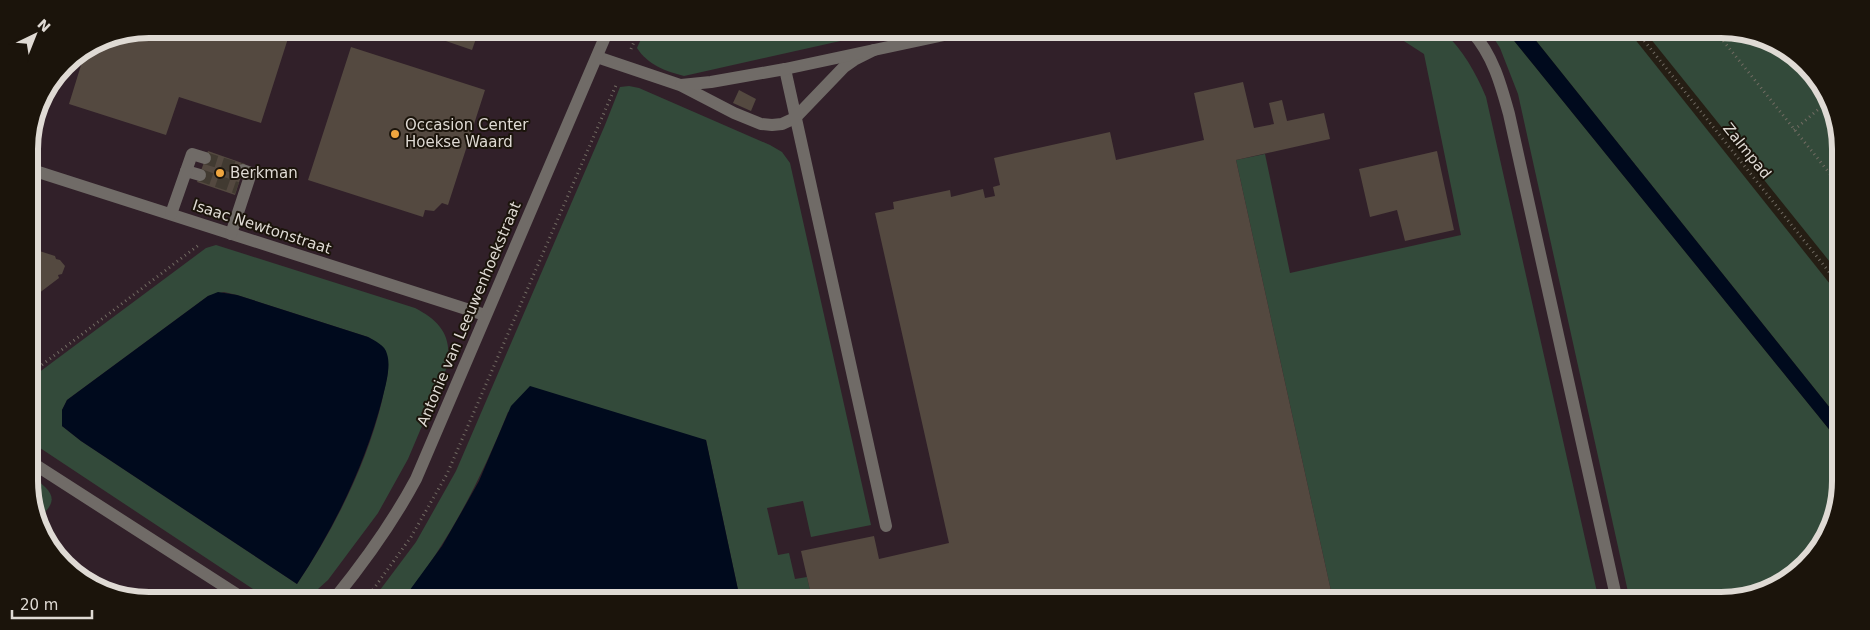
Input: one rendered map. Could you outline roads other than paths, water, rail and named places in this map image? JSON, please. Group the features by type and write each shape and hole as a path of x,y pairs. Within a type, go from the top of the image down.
{"street":[{"name":"Antonie van Leeuwenhoekstraat","path":"340,592 374,547 409,492 431,447 485,316 605,38"},
{"path":"680,85 711,82 785,69 930,38"},
{"path":"1476,38 1494,67 1509,114 1615,592"},
{"path":"597,57 680,85 761,124 772,125 782,124 795,118 844,67 862,55 874,50"},
{"path":"785,69 886,526"},
{"path":"171,214 192,154 205,158"},
{"path":"225,232 241,189 251,173 243,170"},
{"path":"186,171 200,175"},
{"name":"Isaac Newtonstraat","path":"38,173 485,316"},
{"path":"38,466 233,592"}],"water":[{"path":"1512,38 1534,38 1832,411 1832,433"},
{"path":"218,292 237,295 368,337 382,346 387,354 387,381 368,446 348,494 324,540 297,584 81,441 62,426 62,410 67,400 208,296"},
{"path":"530,386 706,440 739,592 408,592 442,546 479,481 511,406"}],"tunnel":[{"path":"205,158 243,170"},
{"path":"200,175 237,188"}],"place":[{"name":"Occasion Center Hoekse Waard","path":"395,134"},
{"name":"Berkman","path":"220,173"}]}
